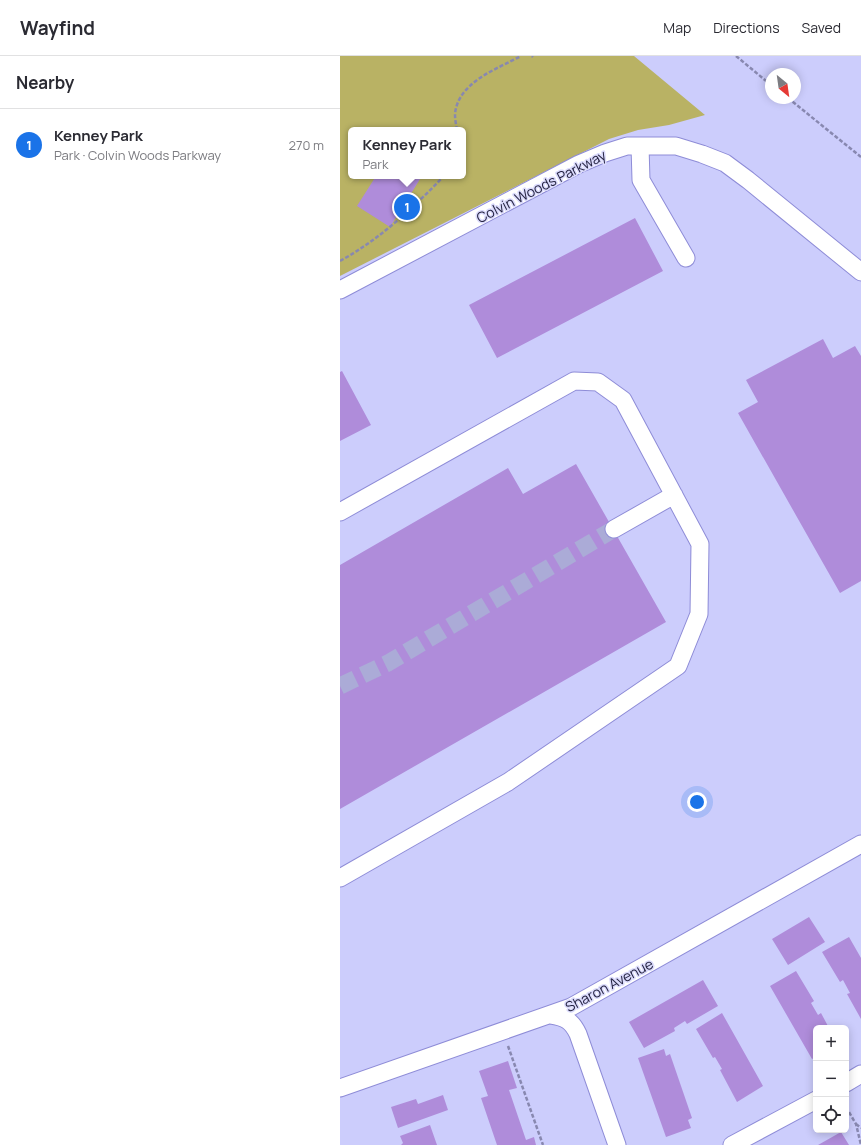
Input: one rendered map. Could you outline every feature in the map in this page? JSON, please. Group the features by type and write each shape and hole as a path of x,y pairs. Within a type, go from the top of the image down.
{"street":[{"name":"Colvin Woods Parkway","path":"340,290 579,164 627,146 676,146 725,163 861,272"},
{"path":"640,146 641,180 686,258"},
{"path":"340,512 574,381 598,382 623,400 700,544 698,614 678,666 508,782 340,878"},
{"path":"614,529 674,495"},
{"name":"Sharon Avenue","path":"340,1088 571,1007 861,844"},
{"path":"551,1015 563,1016 575,1028 617,1145"},
{"path":"849,1081 861,1074"},
{"path":"732,1145 813,1102"}],"path":[{"path":"457,127 455,114 463,94 474,82 521,56"},
{"path":"736,56 765,80"},
{"path":"795,104 861,157"},
{"path":"340,261 361,250 390,228 441,179"},
{"path":"508,1045 543,1145"},
{"path":"849,1112 856,1124 861,1145"},
{"path":"856,1124 861,1128"}],"shaded area":[{"path":"340,56 634,56 705,115 669,125 638,130 609,139 340,276"}],"building":[{"path":"374,179 420,179 390,227 357,206"},
{"path":"635,218 663,271 497,358 469,305"},
{"path":"823,339 833,358 855,346 861,356 861,581 840,593 738,413 758,402 746,380"},
{"path":"342,371 371,425 340,441 340,372"},
{"path":"576,464 666,622 340,809 340,565 508,468 523,494"},
{"path":"809,917 825,942 788,965 772,939"},
{"path":"849,937 861,958 861,1019 847,994 850,993 843,980 840,982 822,952"},
{"path":"796,971 814,1001 811,1003 818,1015 821,1013 827,1025 813,1025 813,1058 812,1059 770,986"},
{"path":"703,980 718,1006 687,1024 685,1021 674,1028 675,1031 644,1048 629,1022"},
{"path":"722,1013 763,1086 737,1102 720,1070 722,1069 715,1057 713,1058 696,1029"},
{"path":"664,1049 666,1056 670,1054 692,1118 688,1120 691,1128 666,1137 638,1058"},
{"path":"508,1061 517,1088 509,1090 526,1140 534,1137 536,1145 497,1145 481,1098 488,1096 479,1071"},
{"path":"443,1095 448,1110 398,1128 391,1107 416,1099 418,1104"},
{"path":"430,1125 437,1145 401,1145 403,1143 400,1136"},
{"path":"842,1133 849,1145 818,1145"}],"tunnel":[{"path":"340,686 388,663 614,529"}],"place":[{"name":"Kenney Park","path":"407,207"}]}
